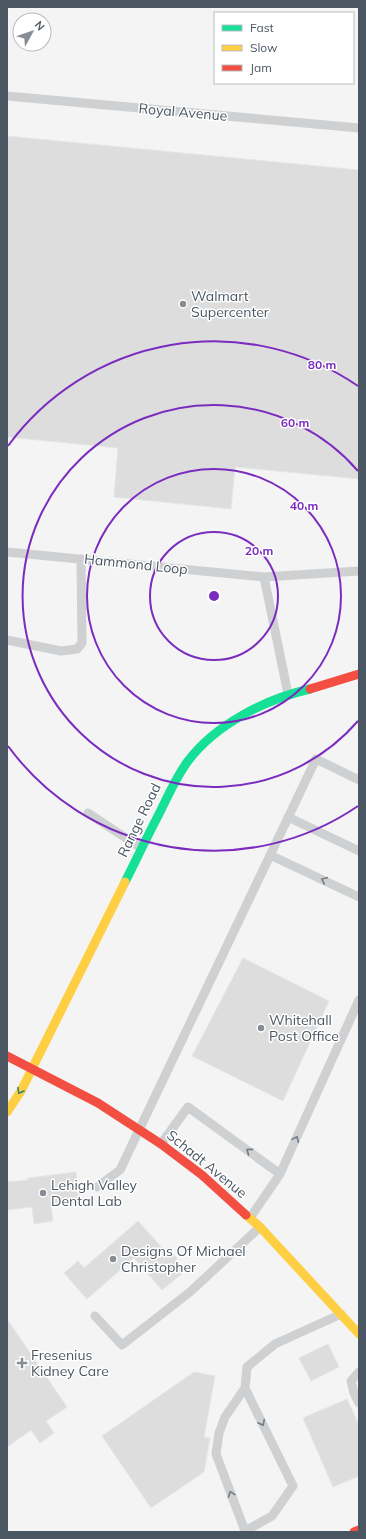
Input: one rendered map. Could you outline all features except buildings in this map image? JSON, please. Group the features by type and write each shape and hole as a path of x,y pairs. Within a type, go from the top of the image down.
{"street":[{"name":"Range Road","path":"7,1112 21,1091 141,848 174,783 189,760 208,740 235,720 288,694 332,683 359,674"},
{"name":"Schadt Avenue","path":"7,1056 98,1103 161,1144 202,1175 260,1228 359,1334"},
{"path":"354,1532 359,1530"}],"lane":[{"name":"Royal Avenue","path":"7,96 359,128"},
{"name":"Hammond Loop","path":"7,552 264,577 359,571"},
{"path":"7,640 61,651 77,649 82,643 81,559"},
{"path":"264,577 288,694"},
{"path":"97,1187 120,1170 316,759 359,780"},
{"path":"88,813 141,848"},
{"path":"288,818 359,851"},
{"path":"270,855 359,897"},
{"path":"250,1218 280,1174 359,1000"},
{"path":"161,1144 188,1107 280,1174"},
{"path":"95,1316 122,1345 190,1292 260,1228"},
{"path":"245,1388 293,1486 272,1516 245,1531 216,1454 219,1433 225,1417 245,1388 247,1367 275,1344 341,1314"},
{"path":"359,1372 351,1381 354,1393 359,1403"}],"traffic: fast":[{"path":"125,882 176,780 188,761 199,748 227,725 259,706 293,693 310,689"}],"traffic: slow":[{"path":"7,1112 21,1091 125,882"},
{"path":"246,1215 260,1227 359,1334"}],"traffic: jam":[{"path":"310,689 359,674"},
{"path":"7,1056 98,1103 161,1144 202,1175 246,1215"},
{"path":"354,1532 359,1530"}],"place":[{"name":"Walmart Supercenter","path":"183,304"},
{"name":"Whitehall Post Office","path":"261,1028"},
{"name":"Lehigh Valley Dental Lab","path":"43,1193"},
{"name":"Designs Of Michael Christopher","path":"113,1259"},
{"name":"Fresenius Kidney Care","path":"22,1363"}]}
